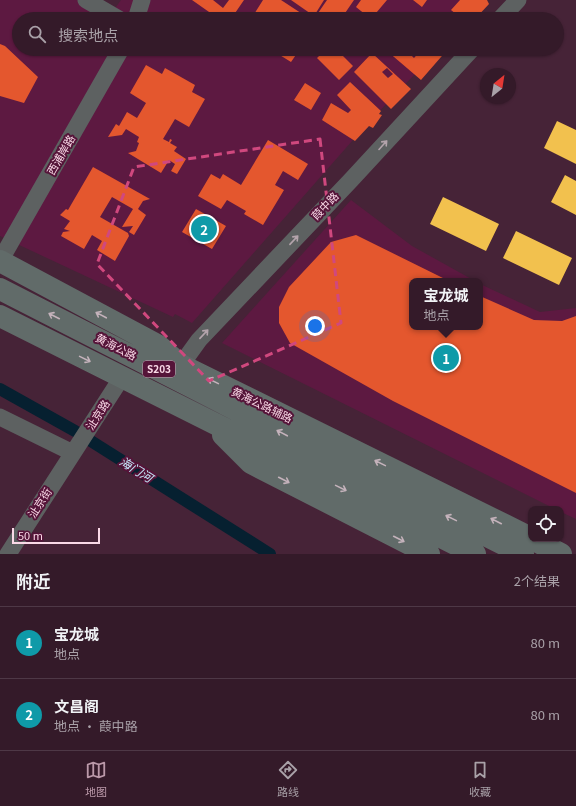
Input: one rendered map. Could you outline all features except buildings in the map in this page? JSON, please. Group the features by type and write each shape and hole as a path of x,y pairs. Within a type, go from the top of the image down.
{"main road":[{"name":"黄海公路辅路","path":"0,261 159,346 181,365 528,537"},
{"name":"黄海公路","path":"0,289 317,451 523,554"},
{"name":"S203","path":"0,316 306,471 475,554"},
{"path":"133,356 181,365"},
{"path":"210,422 251,463 429,554"},
{"name":"黄海公路辅路","path":"538,542 561,554"}],"street":[{"path":"86,0 107,12"},
{"path":"138,12 142,0"},
{"path":"507,12 518,0"},
{"name":"西浦岸路","path":"0,261 117,56"},
{"name":"葭中路","path":"181,365 199,340 351,180 466,56"},
{"name":"沚京路","path":"73,453 122,377"},
{"path":"0,417 73,453"},
{"name":"沚京街","path":"8,554 73,453"}],"highlighted area":[{"path":"320,139 341,323 209,381 97,264 134,167"}],"shaded area":[{"path":"0,0 86,0 107,12 12,12 12,56 432,56 367,124 192,323 175,314 173,317 0,236"},
{"path":"121,0 486,0 475,12 112,12"},
{"path":"351,200 412,246 470,278 409,278 409,330 483,330 483,285 540,312 576,308 576,519 564,513 564,506 549,506 222,343"}],"waterway":[{"name":"海门河","path":"0,389 75,431 270,554"}],"place":[{"name":"文昌阁","path":"204,229"},
{"name":"宝龙城","path":"446,358"}]}
